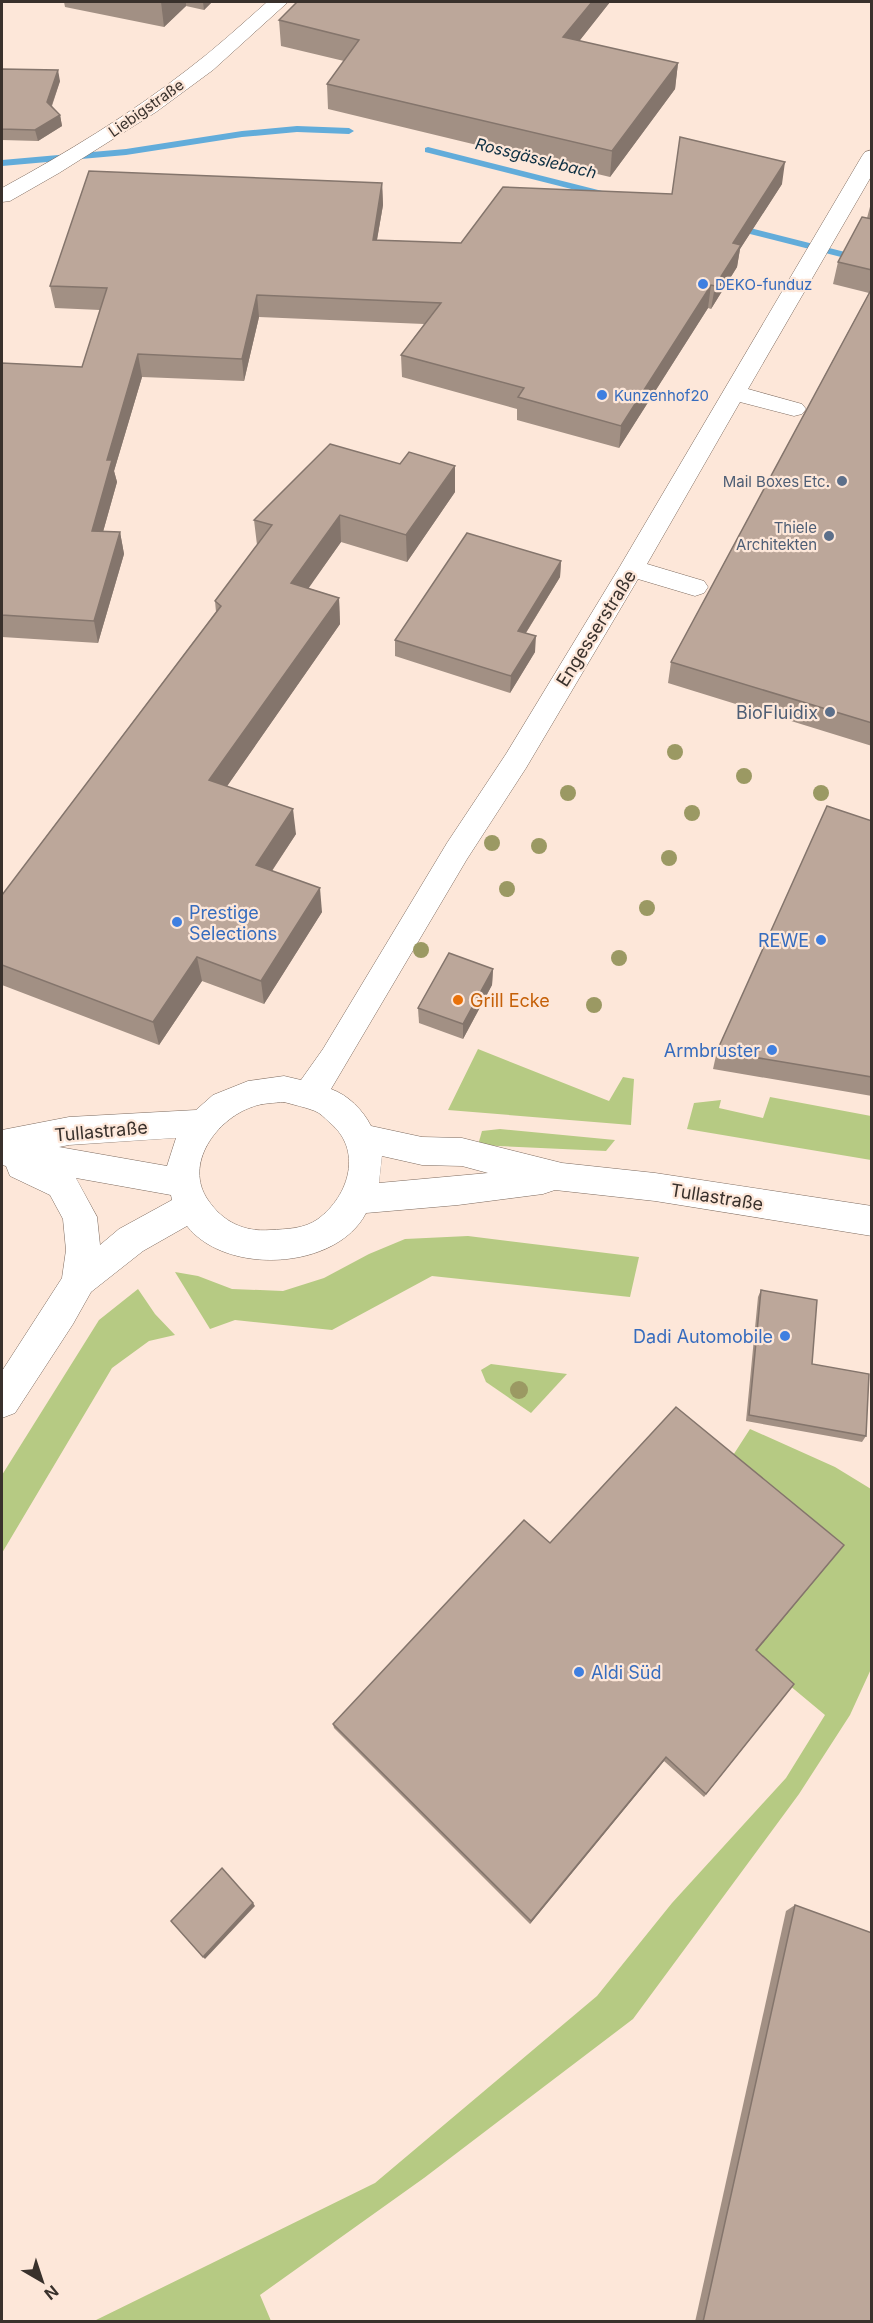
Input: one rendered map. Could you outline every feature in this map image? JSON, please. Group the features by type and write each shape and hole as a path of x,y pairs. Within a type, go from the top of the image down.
{"street":[{"name":"Liebigstraße","path":"2,196 57,167 117,130 196,73 278,2"},
{"name":"Engesserstraße","path":"310,1093 334,1058 457,851 516,761 632,568 802,272 837,228 872,156"},
{"path":"57,167 70,174 77,182"},
{"path":"733,393 794,409"},
{"path":"632,568 696,587"},
{"path":"284,1089 310,1093 340,1110 356,1126 362,1138 367,1169 364,1185 357,1199 339,1223 330,1229 311,1239 280,1246 258,1246 227,1237 210,1227 187,1195 183,1166 189,1144 202,1123 221,1107 245,1095 284,1089"},
{"name":"Tullastraße","path":"2,1144 69,1131 202,1123"},
{"name":"Tullastraße","path":"362,1138 422,1151 462,1152 562,1177 655,1187 872,1221"},
{"name":"Tullastraße","path":"2,1151 187,1195"},
{"path":"2,1156 62,1185 80,1217 83,1250 79,1281 61,1313 2,1401"},
{"name":"Tullastraße","path":"357,1199 458,1191 562,1177"},
{"path":"79,1281 187,1195"}],"green space":[{"path":"478,1049 609,1101 623,1077 634,1079 631,1125 448,1110"},
{"path":"770,1097 871,1116 871,1160 687,1129 694,1103 721,1100 719,1108 763,1118"},
{"path":"500,1129 615,1140 606,1151 478,1145 482,1131"},
{"path":"468,1236 639,1257 630,1297 432,1276 332,1330 235,1320 210,1329 175,1272 198,1276 232,1289 283,1291 324,1278 369,1254 405,1239"},
{"path":"138,1289 155,1314 175,1335 149,1341 112,1368 2,1553 2,1475 99,1320"},
{"path":"491,1364 567,1374 531,1413 486,1382 481,1370"},
{"path":"750,1429 835,1467 871,1489 871,1669 850,1715 799,1794 633,2019 424,2178 260,2295 271,2321 92,2322 375,2183 597,1996 672,1903 786,1778 825,1715 753,1655 730,1460"}],"building":[{"path":"297,2 592,2 563,37 678,63 612,151 327,84 359,40 279,20"},
{"path":"2,69 58,70 47,102 60,115 35,130 2,129"},
{"path":"680,137 785,162 733,243 741,245 715,286 711,285 621,426 518,397 524,388 401,355 441,303 257,295 242,359 138,354 107,460 112,460 92,531 120,532 94,621 2,615 2,363 82,367 107,288 50,286 89,171 382,183 373,240 461,243 503,187 672,194"},
{"path":"862,217 872,219 872,270 838,262"},
{"path":"872,288 872,723 671,662"},
{"path":"330,444 400,464 409,452 455,466 406,535 340,515 291,583 339,598 209,780 293,809 256,865 320,888 261,981 197,957 153,1022 2,965 2,895 221,606 215,601 272,525 254,520"},
{"path":"467,533 561,561 518,631 536,636 511,676 395,640"},
{"name":"REWE","path":"827,806 872,821 872,1077 717,1051"},
{"path":"449,953 493,969 463,1024 418,1008"},
{"path":"761,1290 817,1300 812,1364 869,1374 866,1436 749,1415"},
{"name":"Aldi Süd","path":"676,1407 844,1545 756,1650 794,1684 706,1794 666,1757 531,1921 333,1724 524,1520 550,1543"},
{"path":"222,1868 253,1903 203,1957 171,1921"},
{"path":"795,1905 872,1933 872,2322 703,2322"}],"waterway":[{"name":"Rossgässlebach","path":"2,163 126,152 242,134 297,129 349,131"},
{"name":"Rossgässlebach","path":"428,150 611,196"},
{"name":"Rossgässlebach","path":"734,227 845,255"}],"place":[{"name":"DEKO-funduz","path":"703,284"},
{"name":"Kunzenhof20","path":"602,395"},
{"name":"Mail Boxes Etc.","path":"842,481"},
{"name":"Thiele Architekten","path":"829,536"},
{"name":"BioFluidix","path":"830,712"},
{"name":"Prestige Selections","path":"177,922"},
{"name":"REWE","path":"821,940"},
{"name":"Grill Ecke","path":"458,1000"},
{"name":"Armbruster","path":"772,1050"},
{"name":"Dadi Automobile","path":"785,1336"},
{"name":"Aldi Süd","path":"579,1672"}]}
